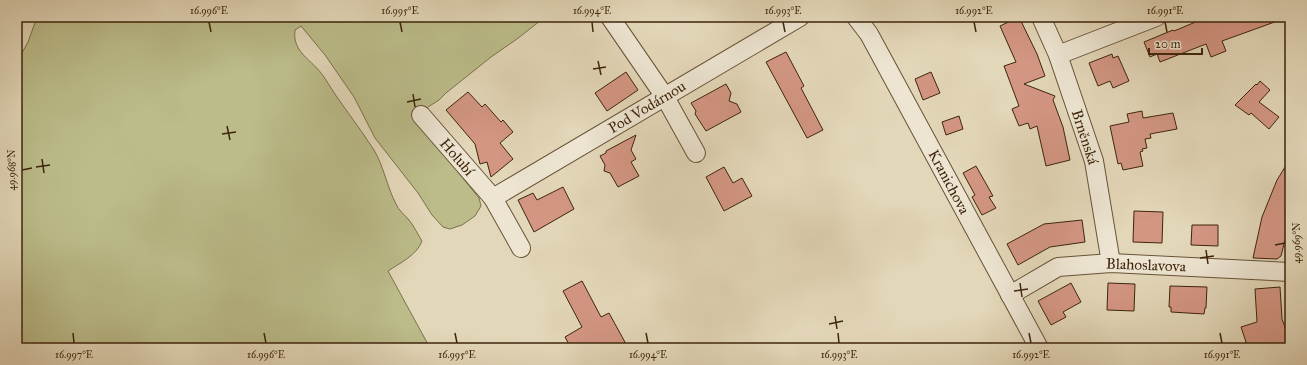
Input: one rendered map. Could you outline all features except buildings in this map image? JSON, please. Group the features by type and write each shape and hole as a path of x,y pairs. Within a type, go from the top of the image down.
{"street":[{"path":"610,17 665,96 696,153"},
{"name":"Pod Vodárnou","path":"494,198 800,17"},
{"name":"Kranichova","path":"856,17 869,34 1039,348"},
{"name":"Brněnská","path":"1040,17 1058,55 1094,161 1111,263"},
{"path":"1058,55 1156,17"},
{"name":"Holubí","path":"421,116 494,198 521,248"},
{"name":"Blahoslavova","path":"1010,294 1058,267 1111,263 1290,272"}],"green space":[{"path":"37,17 545,17 491,57 439,100 425,109 416,120 479,198 481,206 475,216 462,225 450,229 443,227 432,215 418,193 375,138 354,97 325,55 301,26 295,30 295,38 300,50 324,77 374,150 397,206 411,222 422,241 420,246 412,255 388,271 430,348 17,348 17,62 28,42"}]}
